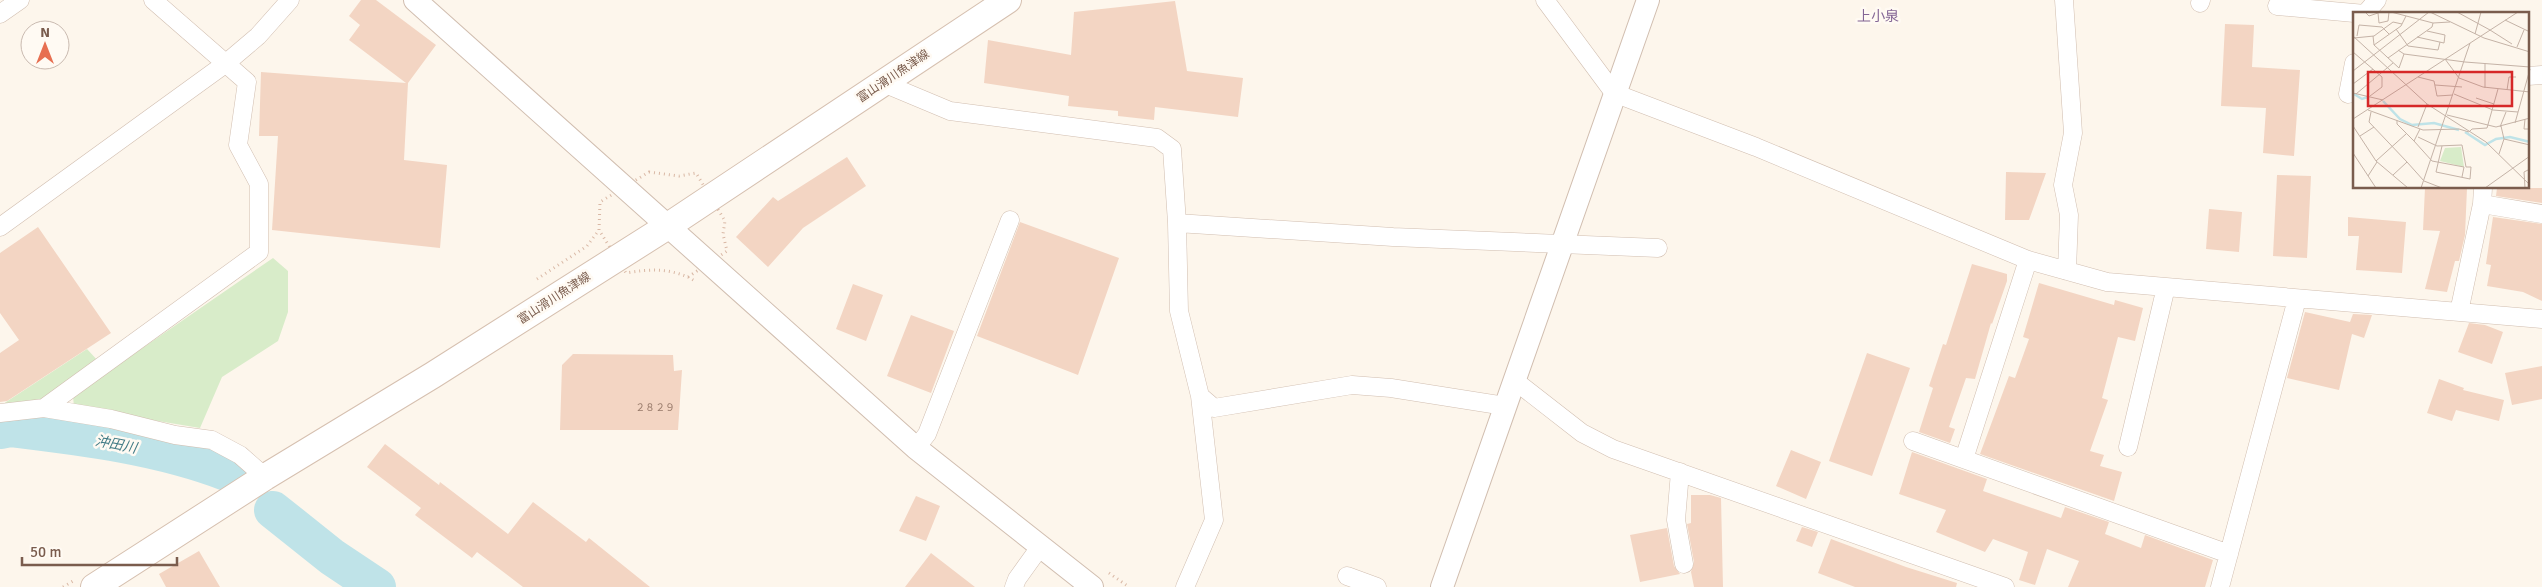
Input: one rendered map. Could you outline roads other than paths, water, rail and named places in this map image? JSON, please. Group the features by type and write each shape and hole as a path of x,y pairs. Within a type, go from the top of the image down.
{"main road":[{"name":"富山滑川魚津線","path":"94,587 265,476 433,375 668,226 1008,0"}],"street":[{"path":"0,14 20,0"},
{"path":"44,408 258,252 259,184 238,145 247,82 153,0"},
{"path":"0,227 225,64 258,36 290,0"},
{"path":"415,0 916,448 1092,587"},
{"path":"1545,0 1614,94 1756,148 2028,260 2107,282 2542,319"},
{"path":"1442,587 1648,0"},
{"path":"2064,0 2073,133 2062,185 2070,215 2067,271"},
{"path":"2367,12 2377,0"},
{"path":"2277,6 2353,13"},
{"path":"2348,94 2353,68"},
{"path":"883,83 950,111 1157,138 1172,149 1177,223 1178,311 1200,396 1214,520 1185,587"},
{"path":"2459,312 2483,196 2542,214"},
{"path":"916,448 927,434 1010,220"},
{"path":"1177,223 1561,245 1658,248"},
{"path":"1964,459 2028,260"},
{"path":"2128,447 2166,287"},
{"path":"2220,587 2296,299"},
{"path":"1514,380 1582,433 1613,449 2005,587"},
{"path":"1200,396 1214,408 1352,385 1391,388 1505,406"},
{"path":"0,413 44,408 111,419 175,435 212,440 240,455 265,476"},
{"path":"1913,441 2229,554"},
{"path":"1680,472 1676,520 1684,564"},
{"path":"1014,587 1017,579 1040,547"},
{"path":"1347,576 1377,587"}],"waterway":[{"name":"沖田川","path":"0,430 10,428 66,435 148,449 229,473"},
{"name":"沖田川","path":"273,510 332,557 377,587"}],"district":[{"name":"上小泉","path":"1878,16"}]}
